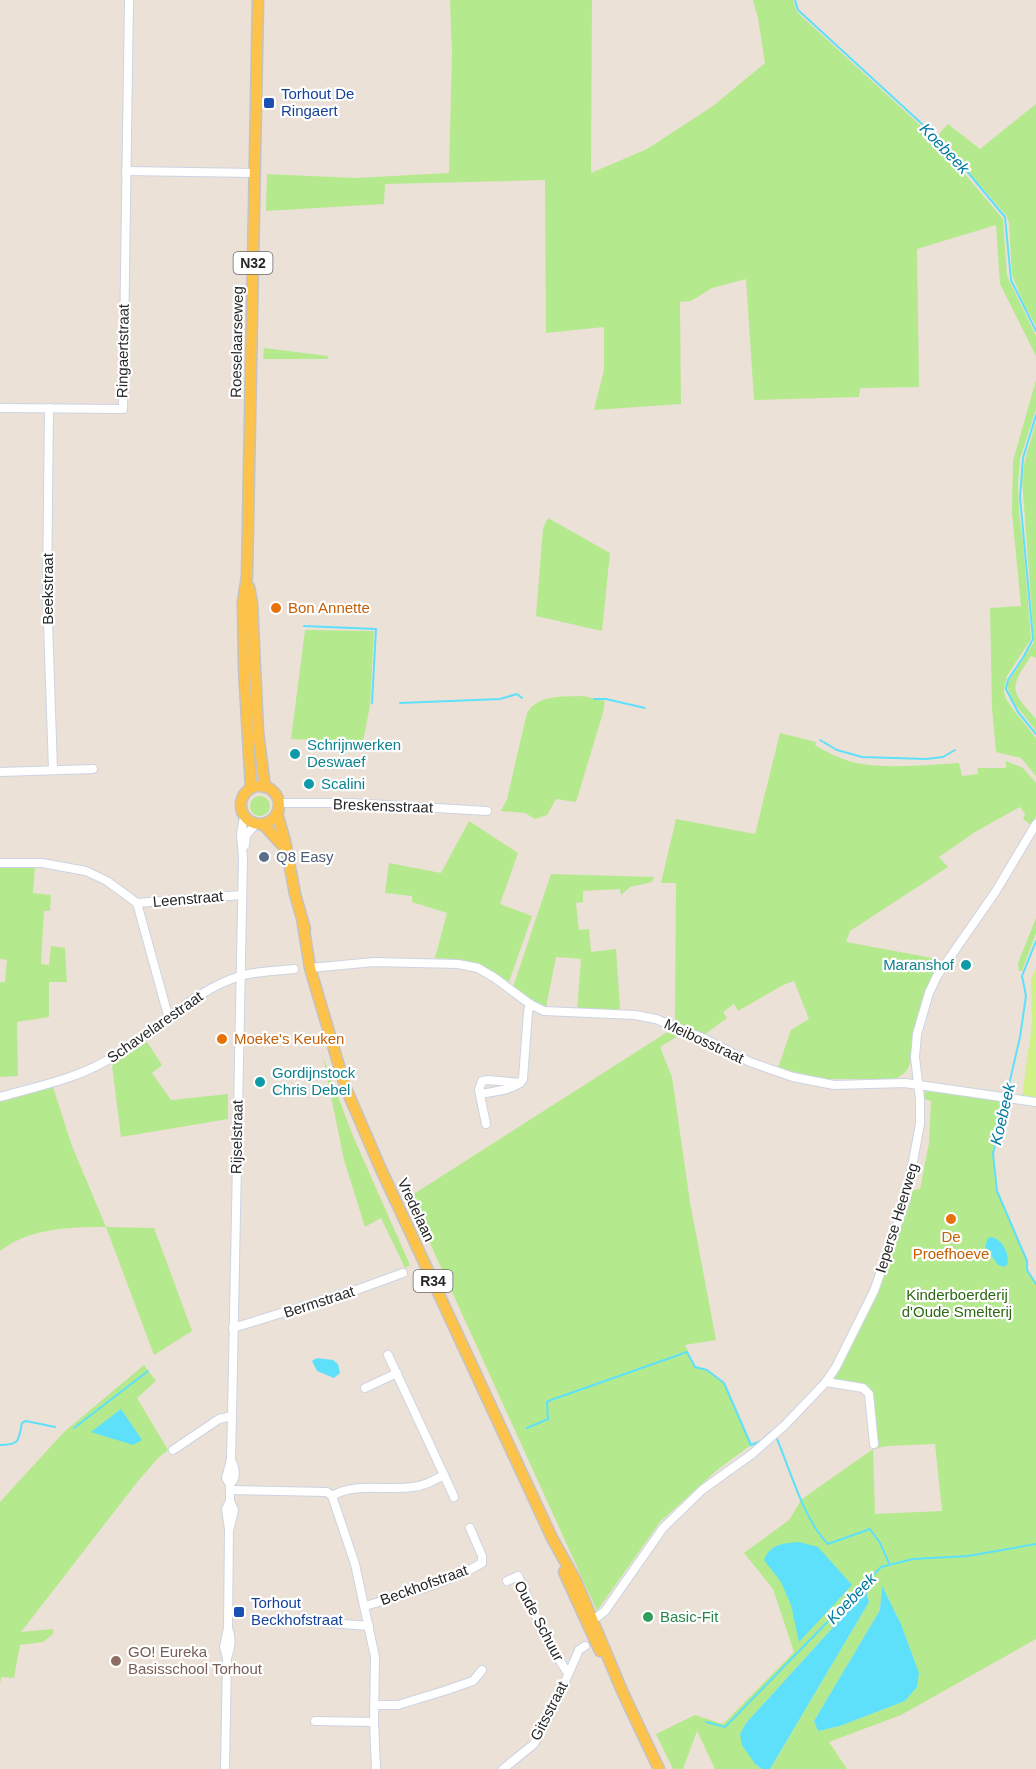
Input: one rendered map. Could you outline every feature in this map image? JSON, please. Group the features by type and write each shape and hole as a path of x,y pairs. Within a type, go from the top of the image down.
{"main road":[{"name":"Roeselaarseweg","path":"251,788 244,669 243,602 247,576 258,0"},
{"name":"Roeselaarseweg","path":"247,576 252,603 258,732 265,787"},
{"path":"251,788 265,787 274,793 278,808"},
{"name":"N32","path":"244,817 241,811 242,798 251,788"},
{"name":"N32","path":"260,824 270,821 278,808"},
{"name":"Vredelaan","path":"278,808 285,848 326,1020 345,1086 379,1165 552,1538 576,1581 590,1623 659,1769"},
{"path":"244,817 260,824"},
{"name":"Vredelaan","path":"260,824 285,848"}],"street":[{"name":"Ringaertstraat","path":"0,408 123,409 129,0"},
{"path":"126,171 255,173"},
{"name":"Beekstraat","path":"49,408 47,593 53,770"},
{"path":"0,772 93,769"},
{"name":"Breskensstraat","path":"278,808 351,803 487,811"},
{"name":"Rijselstraat","path":"243,858 241,834 244,817"},
{"name":"Rijselstraat","path":"225,1769 227,1658 231,1648 228,1628 229,1529 234,1510 230,1501 230,1487 235,1478 231,1460 241,895 246,835 260,824"},
{"name":"Ieperse Heerweg","path":"590,1623 605,1611 647,1549 684,1506 768,1441 801,1410 836,1368 880,1276 900,1220 912,1174 921,1112 915,1057 917,1034 929,993 937,976 996,891 1036,824"},
{"name":"Leenstraat","path":"0,863 42,863 86,871 107,881 137,903 241,895"},
{"path":"137,903 169,1019"},
{"name":"Meibosstraat","path":"314,967 374,962 458,964 478,968 544,1011 635,1015 656,1019 750,1062 815,1082 834,1085 905,1083 1036,1102"},
{"path":"241,976 294,969"},
{"name":"Schavelarestraat","path":"0,1097 79,1074 103,1063 123,1052 204,993 241,976"},
{"path":"481,1094 513,1088 523,1079 530,1004"},
{"path":"486,1124 480,1090 482,1082 488,1080 520,1083"},
{"name":"Bermstraat","path":"233,1328 339,1296 403,1273"},
{"path":"388,1355 454,1497"},
{"path":"365,1388 396,1373"},
{"path":"826,1382 863,1388 869,1394 874,1444"},
{"path":"173,1450 219,1419 232,1416"},
{"path":"230,1487 327,1492 332,1496 342,1489 423,1486 444,1475"},
{"name":"Beckhofstraat","path":"332,1496 355,1564 375,1657 376,1769"},
{"name":"Beckhofstraat","path":"365,1606 464,1574 482,1563 482,1556 470,1528"},
{"name":"Oude Schuur","path":"507,1581 518,1576 548,1643 568,1673"},
{"name":"Beckhofstraat","path":"317,1623 369,1626"},
{"name":"Gitsstraat","path":"504,1769 534,1744 579,1650 585,1646"},
{"path":"374,1705 398,1705 447,1690 473,1681 482,1670"},
{"path":"315,1721 374,1722"}],"green space":[{"path":"450,0 592,0 591,173 647,149 713,106 765,63 753,0 793,0 797,12 935,139 1003,219 1007,276 1036,336 1036,356 1000,284 996,225 917,249 919,387 860,388 859,397 754,400 746,279 712,288 691,301 680,302 681,404 594,410 604,370 604,327 546,333 545,180 385,184 384,204 266,211 267,174 355,178 449,173 452,54"},
{"path":"1036,104 1036,326 1024,305 1012,275 1009,223 1006,215 937,136 948,124 980,149"},
{"path":"264,348 328,356 328,359 263,359"},
{"path":"1036,380 1036,409 1020,459 1018,484 1031,639 1007,676 1004,691 1012,708 1036,738 1036,776 1021,758 996,752 992,708 990,608 1021,606 1012,513 1013,461"},
{"path":"1036,421 1036,658 1031,656 1019,676 1016,689 1021,702 1036,719 1036,731 1011,699 1007,684 1034,642 1022,479"},
{"path":"548,518 610,553 602,631 536,616 543,528"},
{"path":"305,630 374,631 370,705 363,742 291,739"},
{"path":"583,696 605,701 576,802 556,799 547,815 535,819 525,813 501,811 507,799 527,713 538,702 544,700"},
{"path":"780,733 816,742 815,745 835,756 868,765 908,766 959,763 962,776 978,774 977,768 1006,768 1006,761 1023,768 1036,783 1036,816 1031,825 1023,819 1025,814 1020,807 975,832 939,857 948,867 850,931 846,942 938,959 941,962 920,1008 910,1063 905,1072 895,1079 823,1079 778,1068 791,1030 809,1019 794,981 738,1011 734,1004 723,1012 727,1018 704,1035 675,1021 676,883 661,883 676,819 755,834"},
{"path":"260,796 267,799 270,806 267,813 260,816 253,813 250,806 253,799"},
{"path":"469,821 518,853 500,904 532,916 509,982 474,963 435,958 447,913 412,902 412,896 385,893 389,863 441,873"},
{"path":"0,867 35,867 33,893 51,895 50,911 44,911 41,964 49,965 51,946 65,948 67,982 49,982 49,1017 17,1022 18,1076 0,1077 0,982 5,982 7,960 0,959"},
{"path":"551,874 654,877 652,882 630,887 621,895 620,889 583,891 583,902 576,903 579,930 589,929 591,952 616,949 620,1009 617,1011 577,1011 581,959 556,957 546,1007 513,987"},
{"path":"1036,918 1036,933 1022,971 1019,971 1018,963"},
{"path":"1036,968 1036,1100 1022,1098 1032,1023 1031,979"},
{"path":"672,1029 683,1033 660,1047 672,1077 690,1202 716,1340 685,1345 695,1367 707,1370 724,1383 751,1445 716,1471 660,1522 597,1611 409,1197"},
{"path":"147,1042 162,1065 152,1073 171,1100 228,1094 228,1119 121,1137 112,1065"},
{"path":"323,1057 353,1136 410,1265 405,1268 381,1218 365,1227 344,1160"},
{"path":"53,1087 72,1146 106,1227 50,1230 12,1243 0,1251 0,1102"},
{"name":"Kinderboerderij d'Oude Smelterij","path":"927,1091 1005,1101 993,1154 997,1191 1027,1261 1027,1270 1036,1284 1036,1639 901,1715 829,1742 847,1769 770,1769 869,1602 866,1591 746,1723 740,1734 755,1764 762,1769 715,1769 697,1731 683,1769 673,1769 656,1734 695,1715 723,1724 794,1652 773,1589 744,1553 789,1520 802,1499 873,1449 868,1385 836,1381 833,1378 877,1292 912,1190 920,1189 929,1143 931,1101 924,1099 923,1095","holes":["935,1444 942,1511 875,1514 873,1449 887,1446","882,1587 901,1624 918,1673 905,1701 840,1726 818,1731 814,1721 880,1610"]},
{"path":"106,1227 154,1228 192,1331 154,1355"},
{"path":"144,1365 156,1381 137,1398 168,1450 138,1481 21,1632 53,1629 53,1634 43,1642 20,1645 14,1678 1,1677 0,1685 0,1502 64,1432"}],"water":[{"path":"992,1237 1002,1244 1006,1251 1008,1263 1005,1267 998,1265 991,1255 992,1251 987,1250 985,1246 988,1238"},
{"path":"317,1358 333,1360 338,1364 340,1373 334,1378 317,1371 312,1361"},
{"path":"121,1409 142,1440 133,1445 91,1432"},
{"path":"799,1542 818,1547 852,1585 799,1642 791,1605 781,1582 764,1560 774,1548"},
{"path":"882,1586 901,1624 919,1673 917,1687 905,1701 840,1726 818,1731 814,1721 880,1610"},
{"path":"866,1591 869,1602 770,1769 762,1769 755,1764 742,1745 740,1734 746,1723"}],"waterway":[{"name":"Koebeek","path":"795,0 798,10 946,146 1005,217 1011,280 1036,331"},
{"name":"Koebeek","path":"1036,415 1023,458 1020,497 1033,639 1008,680 1006,689 1018,712 1036,734"},
{"path":"304,626 376,629 372,703"},
{"path":"400,703 500,699 517,694 522,698"},
{"path":"594,699 606,699 645,708"},
{"path":"820,740 837,750 862,757 926,759 943,757 955,750"},
{"name":"Koebeek","path":"1036,941 1022,976 1026,996 1020,1037 993,1154 997,1191 1027,1261 1027,1270 1036,1284"},
{"path":"527,1428 548,1419 547,1402 551,1400 687,1352 695,1367 707,1370 724,1383 751,1445 761,1441 771,1432"},
{"path":"74,1428 148,1371"},
{"path":"0,1445 15,1443 22,1423 26,1421 55,1427"},
{"path":"777,1439 805,1509 819,1534 828,1544 870,1529 880,1543 889,1563"},
{"name":"Koebeek","path":"706,1722 725,1727 881,1567 913,1559 968,1556 1036,1544"}],"place":[{"name":"Torhout De Ringaert","path":"269,103"},
{"name":"Bon Annette","path":"276,608"},
{"name":"Schrijnwerken Deswaef","path":"295,754"},
{"name":"Scalini","path":"309,784"},
{"name":"Q8 Easy","path":"264,857"},
{"name":"Maranshof","path":"966,965"},
{"name":"Moeke's Keuken","path":"222,1039"},
{"name":"Gordijnstock Chris Debel","path":"260,1082"},
{"name":"De Proefhoeve","path":"951,1219"},
{"name":"Torhout Beckhofstraat","path":"239,1612"},
{"name":"Basic-Fit","path":"648,1617"},
{"name":"GO! Eureka Basisschool Torhout","path":"116,1661"}]}
